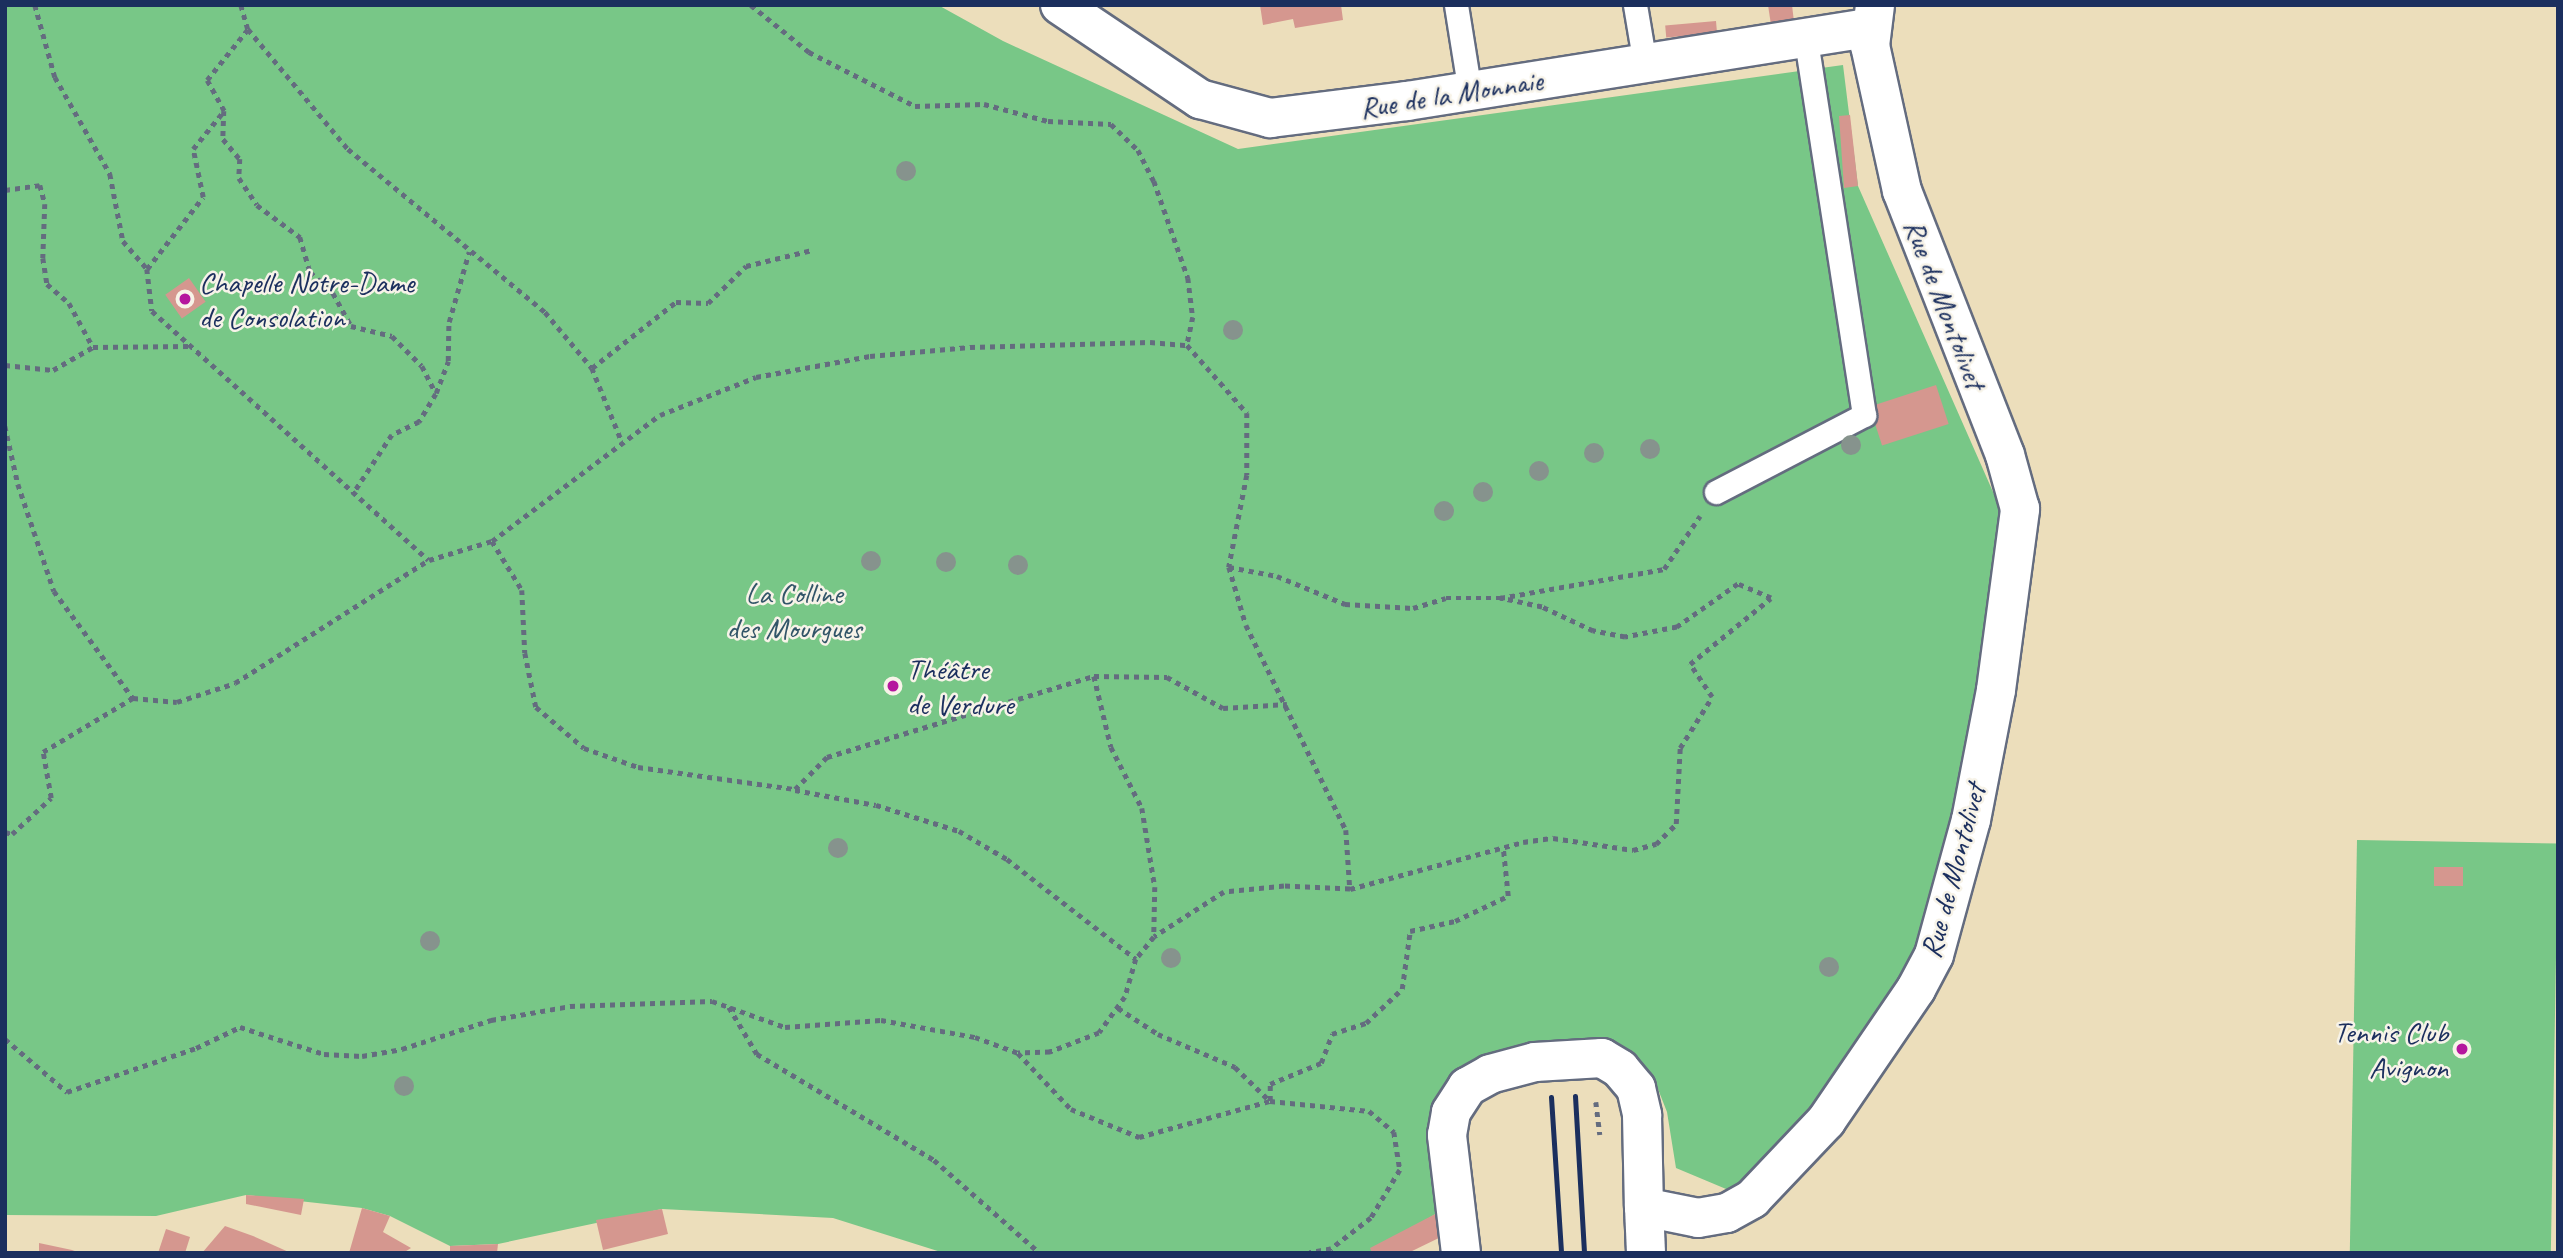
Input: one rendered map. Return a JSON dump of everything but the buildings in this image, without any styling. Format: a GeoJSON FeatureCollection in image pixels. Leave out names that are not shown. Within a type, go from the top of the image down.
{"type":"FeatureCollection","features":[{"type":"Feature","properties":{"kind":"street","name":"Rue de la Monnaie"},"geometry":{"type":"LineString","coordinates":[[1060,5],[1200,99],[1235,112],[1270,118],[1470,92],[1806,40],[1872,17]]}},
{"type":"Feature","properties":{"kind":"street","name":"Rue de Montolivet"},"geometry":{"type":"LineString","coordinates":[[1644,1207],[1698,1218],[1727,1213],[1752,1199],[1826,1121],[1916,989],[1934,955],[1976,794],[1996,690],[2020,509],[2005,455],[1902,191],[1872,63],[1872,17]]}},
{"type":"Feature","properties":{"kind":"street"},"geometry":{"type":"LineString","coordinates":[[1461,1253],[1447,1135],[1451,1112],[1467,1087],[1490,1074],[1535,1062],[1602,1058],[1620,1069],[1636,1088],[1642,1115],[1646,1253]]}},
{"type":"Feature","properties":{"kind":"lane"},"geometry":{"type":"LineString","coordinates":[[1456,5],[1470,92]]}},
{"type":"Feature","properties":{"kind":"lane"},"geometry":{"type":"LineString","coordinates":[[1635,5],[1645,64]]}},
{"type":"Feature","properties":{"kind":"lane"},"geometry":{"type":"LineString","coordinates":[[1716,492],[1864,415],[1806,40]]}},
{"type":"Feature","properties":{"kind":"path"},"geometry":{"type":"LineString","coordinates":[[35,5],[55,77],[110,174],[123,241],[147,270],[152,311],[429,560]]}},
{"type":"Feature","properties":{"kind":"path"},"geometry":{"type":"LineString","coordinates":[[241,5],[248,29],[348,149],[545,312],[592,368],[622,442]]}},
{"type":"Feature","properties":{"kind":"path"},"geometry":{"type":"LineString","coordinates":[[751,5],[809,52],[915,106],[984,104],[1048,121],[1111,124],[1138,150],[1166,209],[1188,278],[1193,317],[1187,345]]}},
{"type":"Feature","properties":{"kind":"path"},"geometry":{"type":"LineString","coordinates":[[248,29],[207,80],[224,111],[223,139],[240,159],[239,178],[257,205],[300,237],[310,272],[333,293],[351,326],[392,336],[422,366],[436,394]]}},
{"type":"Feature","properties":{"kind":"path"},"geometry":{"type":"LineString","coordinates":[[147,270],[203,197],[193,149],[224,111]]}},
{"type":"Feature","properties":{"kind":"path"},"geometry":{"type":"LineString","coordinates":[[5,190],[40,186],[45,204],[43,258],[47,284],[69,303],[93,347]]}},
{"type":"Feature","properties":{"kind":"path"},"geometry":{"type":"LineString","coordinates":[[592,368],[676,302],[708,303],[746,266],[812,250]]}},
{"type":"Feature","properties":{"kind":"path"},"geometry":{"type":"LineString","coordinates":[[353,494],[391,435],[419,422],[436,394],[448,361],[449,322],[469,251]]}},
{"type":"Feature","properties":{"kind":"path"},"geometry":{"type":"LineString","coordinates":[[5,832],[12,834],[51,798],[43,752],[133,698],[177,702],[235,684],[429,560],[492,541],[660,415],[756,377],[870,356],[970,347],[1150,342],[1187,345],[1247,413],[1247,475],[1228,567],[1246,625],[1346,830],[1350,889]]}},
{"type":"Feature","properties":{"kind":"path"},"geometry":{"type":"LineString","coordinates":[[5,365],[53,370],[93,347],[191,346]]}},
{"type":"Feature","properties":{"kind":"path"},"geometry":{"type":"LineString","coordinates":[[5,426],[18,484],[54,591],[133,698]]}},
{"type":"Feature","properties":{"kind":"path"},"geometry":{"type":"LineString","coordinates":[[1228,567],[1277,576],[1345,604],[1413,608],[1446,598],[1500,598],[1664,569],[1716,492]]}},
{"type":"Feature","properties":{"kind":"path"},"geometry":{"type":"LineString","coordinates":[[492,541],[523,590],[525,653],[536,707],[584,748],[638,767],[795,789],[876,805],[959,831],[1007,859],[1136,959]]}},
{"type":"Feature","properties":{"kind":"path"},"geometry":{"type":"LineString","coordinates":[[5,1039],[67,1092],[196,1048],[240,1027],[324,1054],[362,1056],[402,1049],[491,1020],[570,1006],[712,1000],[785,1027],[881,1020],[975,1037],[1018,1053],[1050,1052],[1099,1033],[1125,997],[1136,959],[1154,937],[1224,892],[1283,886],[1350,889],[1503,848],[1553,838],[1633,850],[1656,844],[1676,824],[1680,748],[1712,697],[1690,664],[1771,598],[1738,584],[1677,627],[1625,637],[1593,631],[1542,607],[1500,598]]}},
{"type":"Feature","properties":{"kind":"path"},"geometry":{"type":"LineString","coordinates":[[795,789],[827,757],[1094,676],[1167,677],[1223,708],[1287,705]]}},
{"type":"Feature","properties":{"kind":"path"},"geometry":{"type":"LineString","coordinates":[[1094,676],[1111,747],[1143,808],[1154,887],[1154,937]]}},
{"type":"Feature","properties":{"kind":"path"},"geometry":{"type":"LineString","coordinates":[[1270,1101],[1270,1084],[1321,1063],[1332,1034],[1366,1023],[1402,989],[1410,932],[1455,921],[1507,896],[1503,848]]}},
{"type":"Feature","properties":{"kind":"path"},"geometry":{"type":"LineString","coordinates":[[729,1007],[757,1054],[934,1160],[1040,1253]]}},
{"type":"Feature","properties":{"kind":"path"},"geometry":{"type":"LineString","coordinates":[[1118,1008],[1158,1034],[1235,1067],[1270,1101]]}},
{"type":"Feature","properties":{"kind":"path"},"geometry":{"type":"LineString","coordinates":[[1018,1053],[1071,1109],[1139,1137],[1270,1101],[1369,1111],[1394,1132],[1400,1170],[1371,1218],[1332,1251],[1309,1253]]}},
{"type":"Feature","properties":{"kind":"path"},"geometry":{"type":"LineString","coordinates":[[1594,1087],[1601,1143]]}},
{"type":"Feature","properties":{"kind":"green space","name":"La Colline des Mourgues"},"geometry":{"type":"Polygon","coordinates":[[[5,5],[938,5],[1003,41],[1238,149],[1843,65],[1858,186],[2001,510],[1986,690],[1913,971],[1809,1125],[1738,1194],[1676,1168],[1667,1112],[1656,1084],[1637,1062],[1473,1067],[1441,1211],[1368,1253],[944,1253],[833,1218],[662,1209],[498,1244],[450,1246],[390,1216],[362,1208],[246,1195],[156,1216],[5,1215],[5,5]]]}},
{"type":"Feature","properties":{"kind":"green space","name":"Tennis Club Avignon"},"geometry":{"type":"Polygon","coordinates":[[[2357,840],[2558,844],[2551,1253],[2350,1253],[2357,840]]]}},
{"type":"Feature","properties":{"kind":"railway"},"geometry":{"type":"LineString","coordinates":[[1575,1096],[1584,1253]]}},
{"type":"Feature","properties":{"kind":"railway"},"geometry":{"type":"LineString","coordinates":[[1551,1097],[1561,1253]]}},
{"type":"Feature","properties":{"kind":"place","name":"Chapelle Notre-Dame de Consolation"},"geometry":{"type":"Point","coordinates":[185,299]}},
{"type":"Feature","properties":{"kind":"place","name":"Théâtre de Verdure"},"geometry":{"type":"Point","coordinates":[893,686]}},
{"type":"Feature","properties":{"kind":"place","name":"Tennis Club Avignon"},"geometry":{"type":"Point","coordinates":[2462,1049]}}]}
